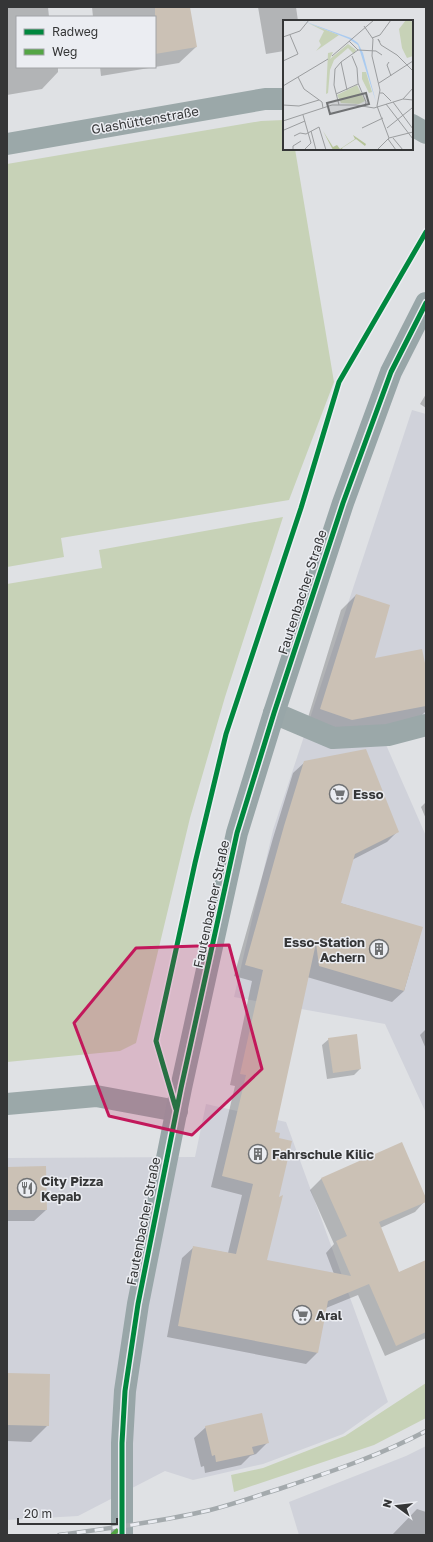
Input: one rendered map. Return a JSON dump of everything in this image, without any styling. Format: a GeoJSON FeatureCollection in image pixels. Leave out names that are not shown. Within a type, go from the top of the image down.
{"type":"FeatureCollection","features":[{"type":"Feature","properties":{"kind":"street","name":"Glashüttenstraße"},"geometry":{"type":"LineString","coordinates":[[7,144],[265,99],[283,99]]}},
{"type":"Feature","properties":{"kind":"street"},"geometry":{"type":"LineString","coordinates":[[413,126],[426,133]]}},
{"type":"Feature","properties":{"kind":"street","name":"Fautenbacher Straße"},"geometry":{"type":"LineString","coordinates":[[122,1535],[122,1443],[125,1392],[138,1304],[181,1088],[237,833],[274,713],[343,504],[392,372],[426,303]]}},
{"type":"Feature","properties":{"kind":"street"},"geometry":{"type":"LineString","coordinates":[[274,713],[333,738],[388,735],[426,725]]}},
{"type":"Feature","properties":{"kind":"street"},"geometry":{"type":"LineString","coordinates":[[7,1104],[96,1096],[177,1111]]}},
{"type":"Feature","properties":{"kind":"highlighted area"},"geometry":{"type":"Polygon","coordinates":[[[229,945],[262,1069],[192,1135],[109,1116],[74,1023],[136,948],[229,945]]]}},
{"type":"Feature","properties":{"kind":"shaded area"},"geometry":{"type":"Polygon","coordinates":[[[412,410],[426,414],[426,716],[380,731],[426,836],[426,1113],[385,1024],[234,997],[273,830],[412,410]]]}},
{"type":"Feature","properties":{"kind":"shaded area"},"geometry":{"type":"Polygon","coordinates":[[[206,1104],[286,1122],[388,1402],[343,1434],[263,1464],[193,1480],[165,1471],[78,1516],[7,1520],[7,1158],[195,1157],[206,1104]]]}},
{"type":"Feature","properties":{"kind":"shaded area"},"geometry":{"type":"Polygon","coordinates":[[[426,1446],[426,1535],[299,1535],[289,1502],[406,1456],[426,1446]]]}},
{"type":"Feature","properties":{"kind":"green space"},"geometry":{"type":"Polygon","coordinates":[[[283,120],[283,150],[295,150],[334,382],[289,500],[61,538],[64,557],[7,567],[7,164],[261,121],[283,120]]]}},
{"type":"Feature","properties":{"kind":"green space"},"geometry":{"type":"Polygon","coordinates":[[[283,517],[225,697],[190,818],[136,1043],[120,1051],[7,1062],[7,584],[102,568],[99,550],[283,517]]]}},
{"type":"Feature","properties":{"kind":"green space"},"geometry":{"type":"Polygon","coordinates":[[[426,1383],[426,1418],[374,1445],[234,1492],[231,1475],[263,1468],[345,1436],[426,1383]]]}},
{"type":"Feature","properties":{"kind":"building"},"geometry":{"type":"Polygon","coordinates":[[[155,7],[190,7],[197,47],[156,54],[155,7]]]}},
{"type":"Feature","properties":{"kind":"building"},"geometry":{"type":"Polygon","coordinates":[[[356,594],[390,605],[375,658],[422,649],[426,668],[426,706],[352,720],[320,709],[356,594]]]}},
{"type":"Feature","properties":{"kind":"building"},"geometry":{"type":"Polygon","coordinates":[[[366,749],[399,832],[355,854],[341,903],[423,927],[404,991],[319,966],[316,943],[275,1132],[280,1133],[279,1138],[292,1141],[279,1197],[283,1195],[267,1260],[351,1276],[336,1241],[347,1236],[321,1178],[402,1142],[426,1198],[426,1202],[379,1222],[399,1272],[426,1260],[426,1332],[396,1346],[369,1284],[328,1301],[318,1353],[178,1326],[193,1246],[236,1254],[253,1184],[222,1176],[246,1075],[240,1074],[263,970],[245,965],[304,761],[366,749]]]}},
{"type":"Feature","properties":{"kind":"building"},"geometry":{"type":"Polygon","coordinates":[[[357,1034],[361,1069],[333,1073],[328,1038],[357,1034]]]}},
{"type":"Feature","properties":{"kind":"building","name":"City Pizza Kepab"},"geometry":{"type":"Polygon","coordinates":[[[46,1166],[47,1210],[7,1210],[7,1167],[46,1166]]]}},
{"type":"Feature","properties":{"kind":"building"},"geometry":{"type":"Polygon","coordinates":[[[7,1373],[50,1374],[49,1426],[7,1425],[7,1373]]]}},
{"type":"Feature","properties":{"kind":"building"},"geometry":{"type":"Polygon","coordinates":[[[262,1413],[269,1443],[252,1447],[254,1454],[216,1462],[215,1455],[212,1456],[205,1426],[262,1413]]]}},
{"type":"Feature","properties":{"kind":"railway"},"geometry":{"type":"LineString","coordinates":[[59,1535],[146,1523],[219,1508],[357,1462],[392,1448],[426,1431]]}},
{"type":"Feature","properties":{"kind":"marked path"},"geometry":{"type":"LineString","coordinates":[[112,1535],[121,1527]]}},
{"type":"Feature","properties":{"kind":"cycle path"},"geometry":{"type":"LineString","coordinates":[[176,1109],[156,1041],[195,863],[226,734],[301,508],[339,382],[426,232]]}},
{"type":"Feature","properties":{"kind":"cycle path"},"geometry":{"type":"LineString","coordinates":[[122,1535],[122,1443],[125,1391],[138,1304],[181,1088],[237,833],[274,713],[343,503],[391,372],[426,303]]}},
{"type":"Feature","properties":{"kind":"place","name":"Esso"},"geometry":{"type":"Point","coordinates":[339,794]}},
{"type":"Feature","properties":{"kind":"place","name":"Esso-Station Achern"},"geometry":{"type":"Point","coordinates":[379,949]}},
{"type":"Feature","properties":{"kind":"place","name":"Fahrschule Kilic"},"geometry":{"type":"Point","coordinates":[258,1154]}},
{"type":"Feature","properties":{"kind":"place","name":"City Pizza Kepab"},"geometry":{"type":"Point","coordinates":[27,1188]}},
{"type":"Feature","properties":{"kind":"place","name":"Aral"},"geometry":{"type":"Point","coordinates":[302,1315]}}]}
